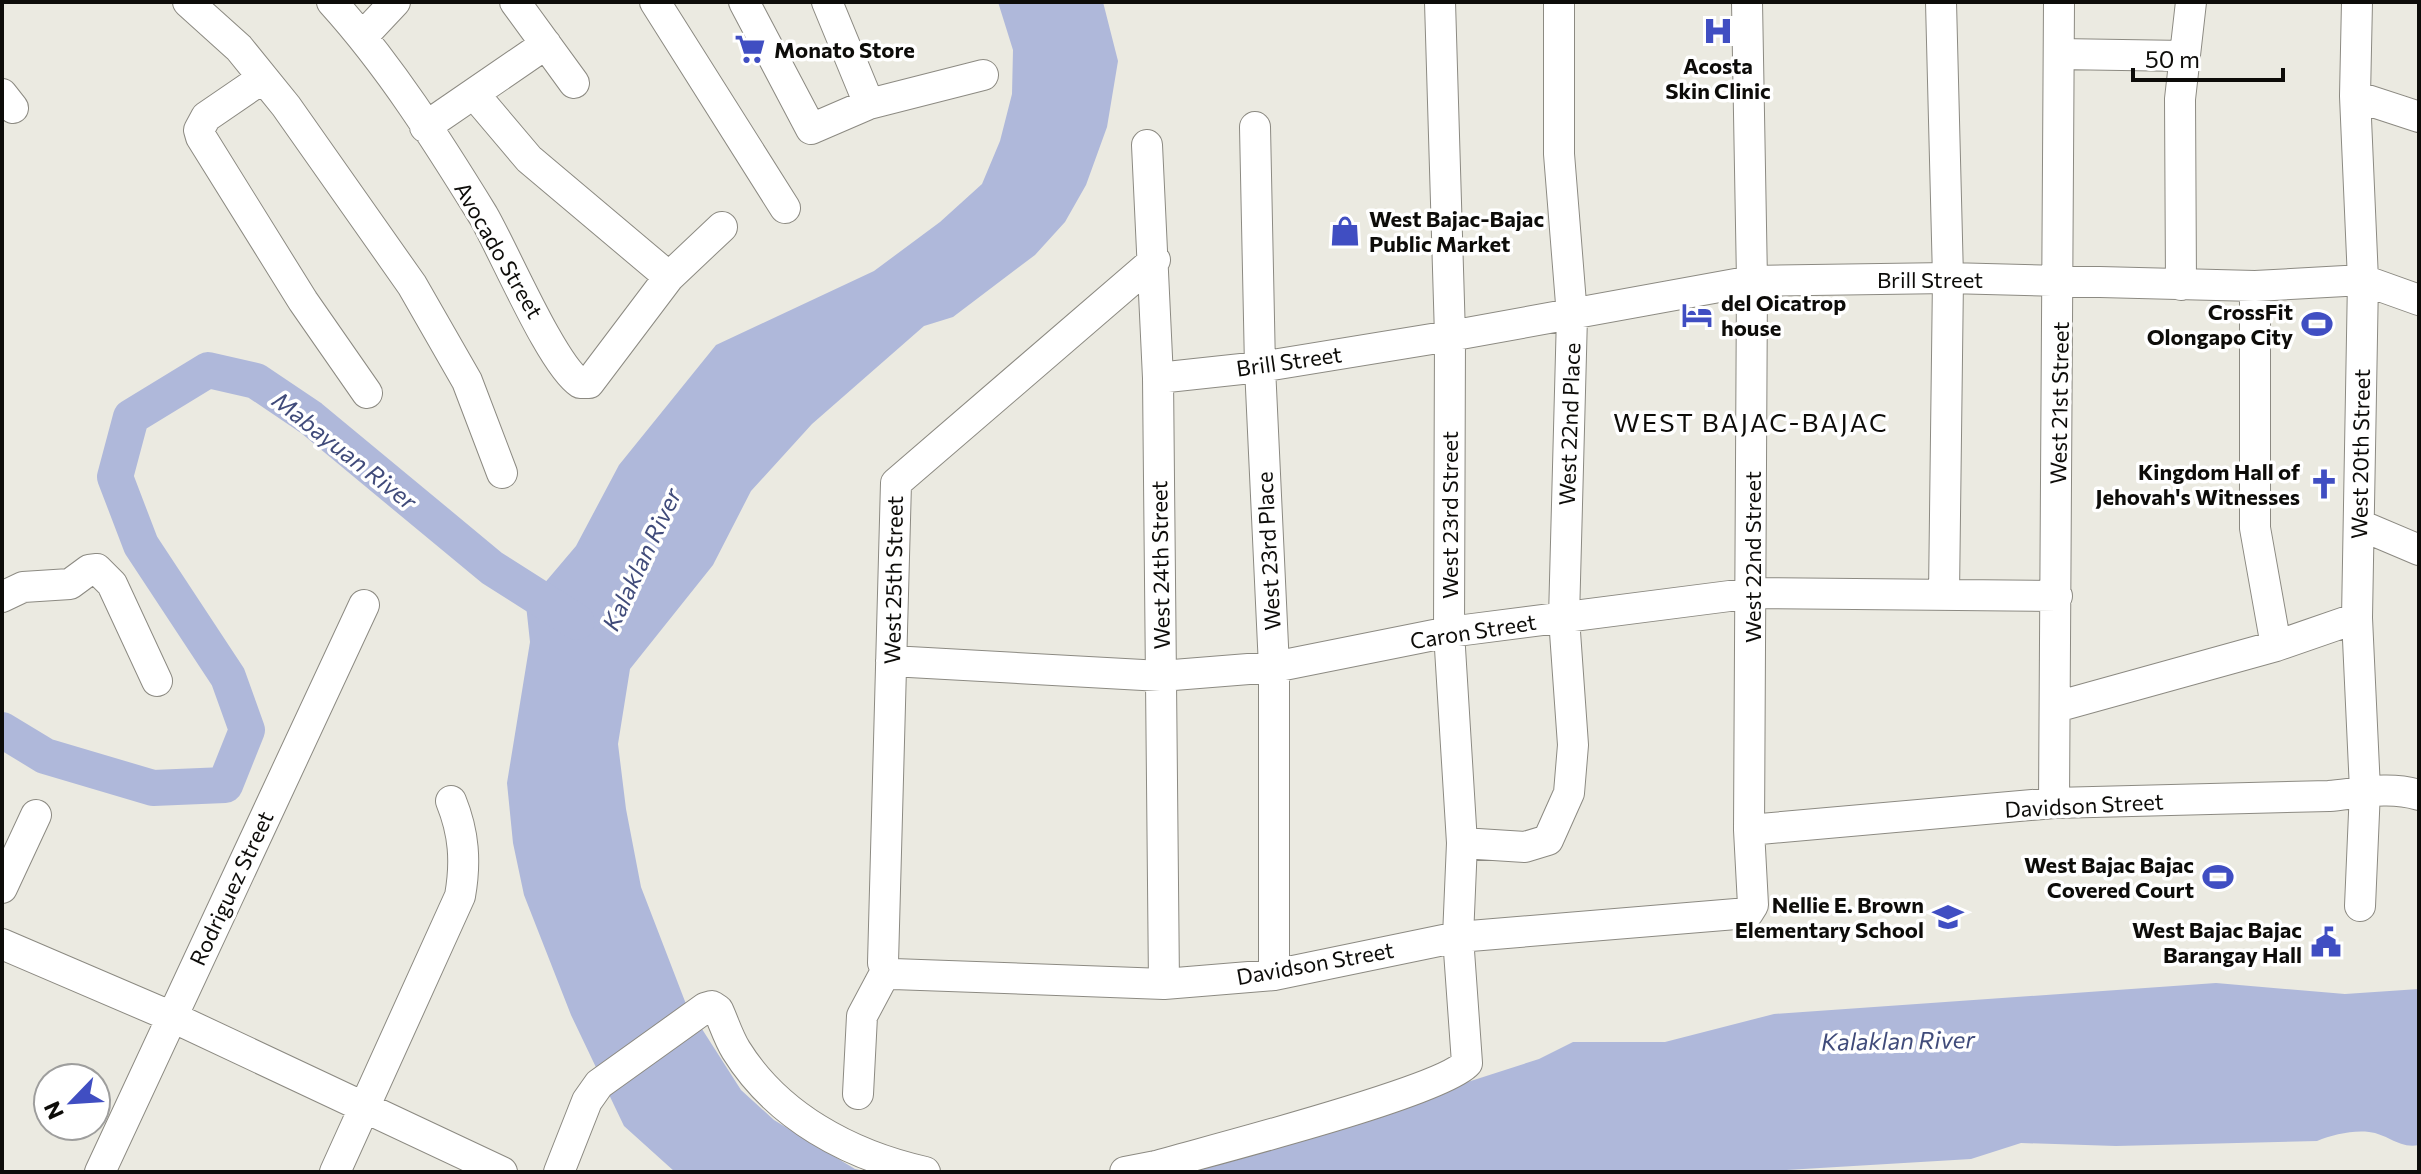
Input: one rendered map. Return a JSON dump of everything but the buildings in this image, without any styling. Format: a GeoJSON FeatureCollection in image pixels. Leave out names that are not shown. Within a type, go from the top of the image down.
{"type":"FeatureCollection","features":[{"type":"Feature","properties":{"kind":"street"},"geometry":{"type":"LineString","coordinates":[[188,2],[239,48],[263,78],[329,164],[412,285],[467,381],[502,473]]}},
{"type":"Feature","properties":{"kind":"street","name":"Avocado Street"},"geometry":{"type":"LineString","coordinates":[[332,2],[363,36],[425,127],[483,217],[555,351],[580,383],[589,383],[669,277]]}},
{"type":"Feature","properties":{"kind":"street"},"geometry":{"type":"LineString","coordinates":[[363,36],[395,2]]}},
{"type":"Feature","properties":{"kind":"street"},"geometry":{"type":"LineString","coordinates":[[515,2],[574,83]]}},
{"type":"Feature","properties":{"kind":"street"},"geometry":{"type":"LineString","coordinates":[[655,2],[785,208]]}},
{"type":"Feature","properties":{"kind":"street"},"geometry":{"type":"LineString","coordinates":[[744,2],[811,129],[869,104],[983,75]]}},
{"type":"Feature","properties":{"kind":"street"},"geometry":{"type":"LineString","coordinates":[[827,2],[869,104]]}},
{"type":"Feature","properties":{"kind":"street","name":"West 23rd Street"},"geometry":{"type":"LineString","coordinates":[[1125,1172],[1323,1117],[1459,1072],[1467,1063],[1458,937],[1462,843],[1449,632],[1450,336],[1440,2]]}},
{"type":"Feature","properties":{"kind":"street","name":"West 22nd Place"},"geometry":{"type":"LineString","coordinates":[[1462,843],[1525,847],[1548,840],[1569,793],[1572,757],[1564,618],[1572,316],[1559,154],[1559,2]]}},
{"type":"Feature","properties":{"kind":"street","name":"West 22nd Street"},"geometry":{"type":"LineString","coordinates":[[1742,914],[1748,913],[1753,905],[1749,830],[1753,593],[1747,2]]}},
{"type":"Feature","properties":{"kind":"street"},"geometry":{"type":"LineString","coordinates":[[1941,2],[1948,278],[1944,594]]}},
{"type":"Feature","properties":{"kind":"street","name":"West 21st Street"},"geometry":{"type":"LineString","coordinates":[[2054,803],[2060,281],[2059,2]]}},
{"type":"Feature","properties":{"kind":"street"},"geometry":{"type":"LineString","coordinates":[[2181,285],[2180,99],[2191,2]]}},
{"type":"Feature","properties":{"kind":"street","name":"West 20th Street"},"geometry":{"type":"LineString","coordinates":[[2357,2],[2355,96],[2363,280],[2357,618],[2365,790],[2360,906]]}},
{"type":"Feature","properties":{"kind":"street"},"geometry":{"type":"LineString","coordinates":[[425,127],[546,44]]}},
{"type":"Feature","properties":{"kind":"street"},"geometry":{"type":"LineString","coordinates":[[2059,54],[2185,56]]}},
{"type":"Feature","properties":{"kind":"street"},"geometry":{"type":"LineString","coordinates":[[263,78],[206,117],[199,130],[201,137],[303,301],[367,393]]}},
{"type":"Feature","properties":{"kind":"street"},"geometry":{"type":"LineString","coordinates":[[474,94],[529,159],[669,277],[722,227]]}},
{"type":"Feature","properties":{"kind":"street"},"geometry":{"type":"LineString","coordinates":[[2355,96],[2419,117]]}},
{"type":"Feature","properties":{"kind":"street","name":"West 23rd Place"},"geometry":{"type":"LineString","coordinates":[[1255,127],[1260,367],[1274,667],[1274,975]]}},
{"type":"Feature","properties":{"kind":"street","name":"West 24th Street"},"geometry":{"type":"LineString","coordinates":[[1147,145],[1155,260],[1158,378],[1164,984]]}},
{"type":"Feature","properties":{"kind":"street","name":"West 25th Street"},"geometry":{"type":"LineString","coordinates":[[886,971],[883,963],[896,483],[1155,260]]}},
{"type":"Feature","properties":{"kind":"street","name":"Brill Street"},"geometry":{"type":"LineString","coordinates":[[1158,378],[1260,367],[1450,336],[1752,281],[1948,278],[2255,286],[2363,280],[2419,300]]}},
{"type":"Feature","properties":{"kind":"street"},"geometry":{"type":"LineString","coordinates":[[2255,286],[2255,528],[2276,646]]}},
{"type":"Feature","properties":{"kind":"street"},"geometry":{"type":"LineString","coordinates":[[2360,525],[2419,550]]}},
{"type":"Feature","properties":{"kind":"street"},"geometry":{"type":"LineString","coordinates":[[2,597],[23,587],[70,584],[89,570],[97,569],[112,584],[157,681]]}},
{"type":"Feature","properties":{"kind":"street","name":"Caron Street"},"geometry":{"type":"LineString","coordinates":[[891,661],[1161,676],[1274,667],[1449,632],[1753,593],[2057,596]]}},
{"type":"Feature","properties":{"kind":"street","name":"Rodriguez Street"},"geometry":{"type":"LineString","coordinates":[[100,1172],[364,605]]}},
{"type":"Feature","properties":{"kind":"street"},"geometry":{"type":"LineString","coordinates":[[2056,707],[2276,646],[2357,618]]}},
{"type":"Feature","properties":{"kind":"street","name":"Davidson Street"},"geometry":{"type":"LineString","coordinates":[[1749,830],[2054,803],[2329,796],[2365,790],[2403,790],[2419,795]]}},
{"type":"Feature","properties":{"kind":"street"},"geometry":{"type":"LineString","coordinates":[[335,1172],[460,896],[464,848],[460,822],[451,801]]}},
{"type":"Feature","properties":{"kind":"street"},"geometry":{"type":"LineString","coordinates":[[2,888],[36,815]]}},
{"type":"Feature","properties":{"kind":"street","name":"Davidson Street"},"geometry":{"type":"LineString","coordinates":[[886,971],[893,974],[1164,984],[1274,975],[1458,937],[1742,914]]}},
{"type":"Feature","properties":{"kind":"street"},"geometry":{"type":"LineString","coordinates":[[2,944],[170,1016],[502,1172]]}},
{"type":"Feature","properties":{"kind":"street"},"geometry":{"type":"LineString","coordinates":[[858,1094],[862,1016],[886,971]]}},
{"type":"Feature","properties":{"kind":"street"},"geometry":{"type":"LineString","coordinates":[[559,1172],[593,1092],[705,1008],[718,1010],[734,1047],[752,1073],[768,1093],[791,1112],[837,1140],[925,1172]]}},
{"type":"Feature","properties":{"kind":"water","name":"Kalaklan River"},"geometry":{"type":"Polygon","coordinates":[[[998,2],[1103,2],[1118,61],[1107,127],[1086,185],[1065,222],[1035,255],[953,317],[924,326],[812,424],[751,491],[713,565],[630,669],[618,744],[626,809],[641,887],[686,1004],[741,1090],[774,1120],[855,1169],[869,1172],[675,1172],[624,1126],[571,1015],[524,895],[513,843],[507,783],[530,642],[526,605],[576,546],[619,465],[716,345],[874,271],[940,222],[982,184],[1000,141],[1012,94],[1013,50],[998,2]]]}},
{"type":"Feature","properties":{"kind":"water","name":"Kalaklan River"},"geometry":{"type":"Polygon","coordinates":[[[2216,983],[2345,994],[2419,989],[2419,1145],[2405,1145],[2376,1133],[2362,1132],[2317,1141],[2116,1146],[2021,1143],[1971,1159],[1755,1172],[1188,1172],[1539,1059],[1573,1042],[1665,1042],[1774,1014],[2216,983]]]}},
{"type":"Feature","properties":{"kind":"waterway","name":"Mabayuan River"},"geometry":{"type":"LineString","coordinates":[[2,730],[45,756],[153,788],[225,785],[247,730],[228,677],[141,545],[115,477],[131,417],[208,370],[256,381],[311,418],[492,568],[577,622]]}},
{"type":"Feature","properties":{"kind":"place","name":"Acosta Skin Clinic"},"geometry":{"type":"Point","coordinates":[1718,31]}},
{"type":"Feature","properties":{"kind":"place","name":"Monato Store"},"geometry":{"type":"Point","coordinates":[750,49]}},
{"type":"Feature","properties":{"kind":"place","name":"West Bajac-Bajac Public Market"},"geometry":{"type":"Point","coordinates":[1345,231]}},
{"type":"Feature","properties":{"kind":"place","name":"del Oicatrop house"},"geometry":{"type":"Point","coordinates":[1697,315]}},
{"type":"Feature","properties":{"kind":"place","name":"CrossFit Olongapo City"},"geometry":{"type":"Point","coordinates":[2317,324]}},
{"type":"Feature","properties":{"kind":"place","name":"Kingdom Hall of Jehovah's Witnesses"},"geometry":{"type":"Point","coordinates":[2324,484]}},
{"type":"Feature","properties":{"kind":"place","name":"West Bajac Bajac Covered Court"},"geometry":{"type":"Point","coordinates":[2218,877]}},
{"type":"Feature","properties":{"kind":"place","name":"Nellie E. Brown Elementary School"},"geometry":{"type":"Point","coordinates":[1948,917]}},
{"type":"Feature","properties":{"kind":"place","name":"West Bajac Bajac Barangay Hall"},"geometry":{"type":"Point","coordinates":[2326,942]}},
{"type":"Feature","properties":{"kind":"district","name":"WEST BAJAC-BAJAC"},"geometry":{"type":"Point","coordinates":[1751,421]}}]}
